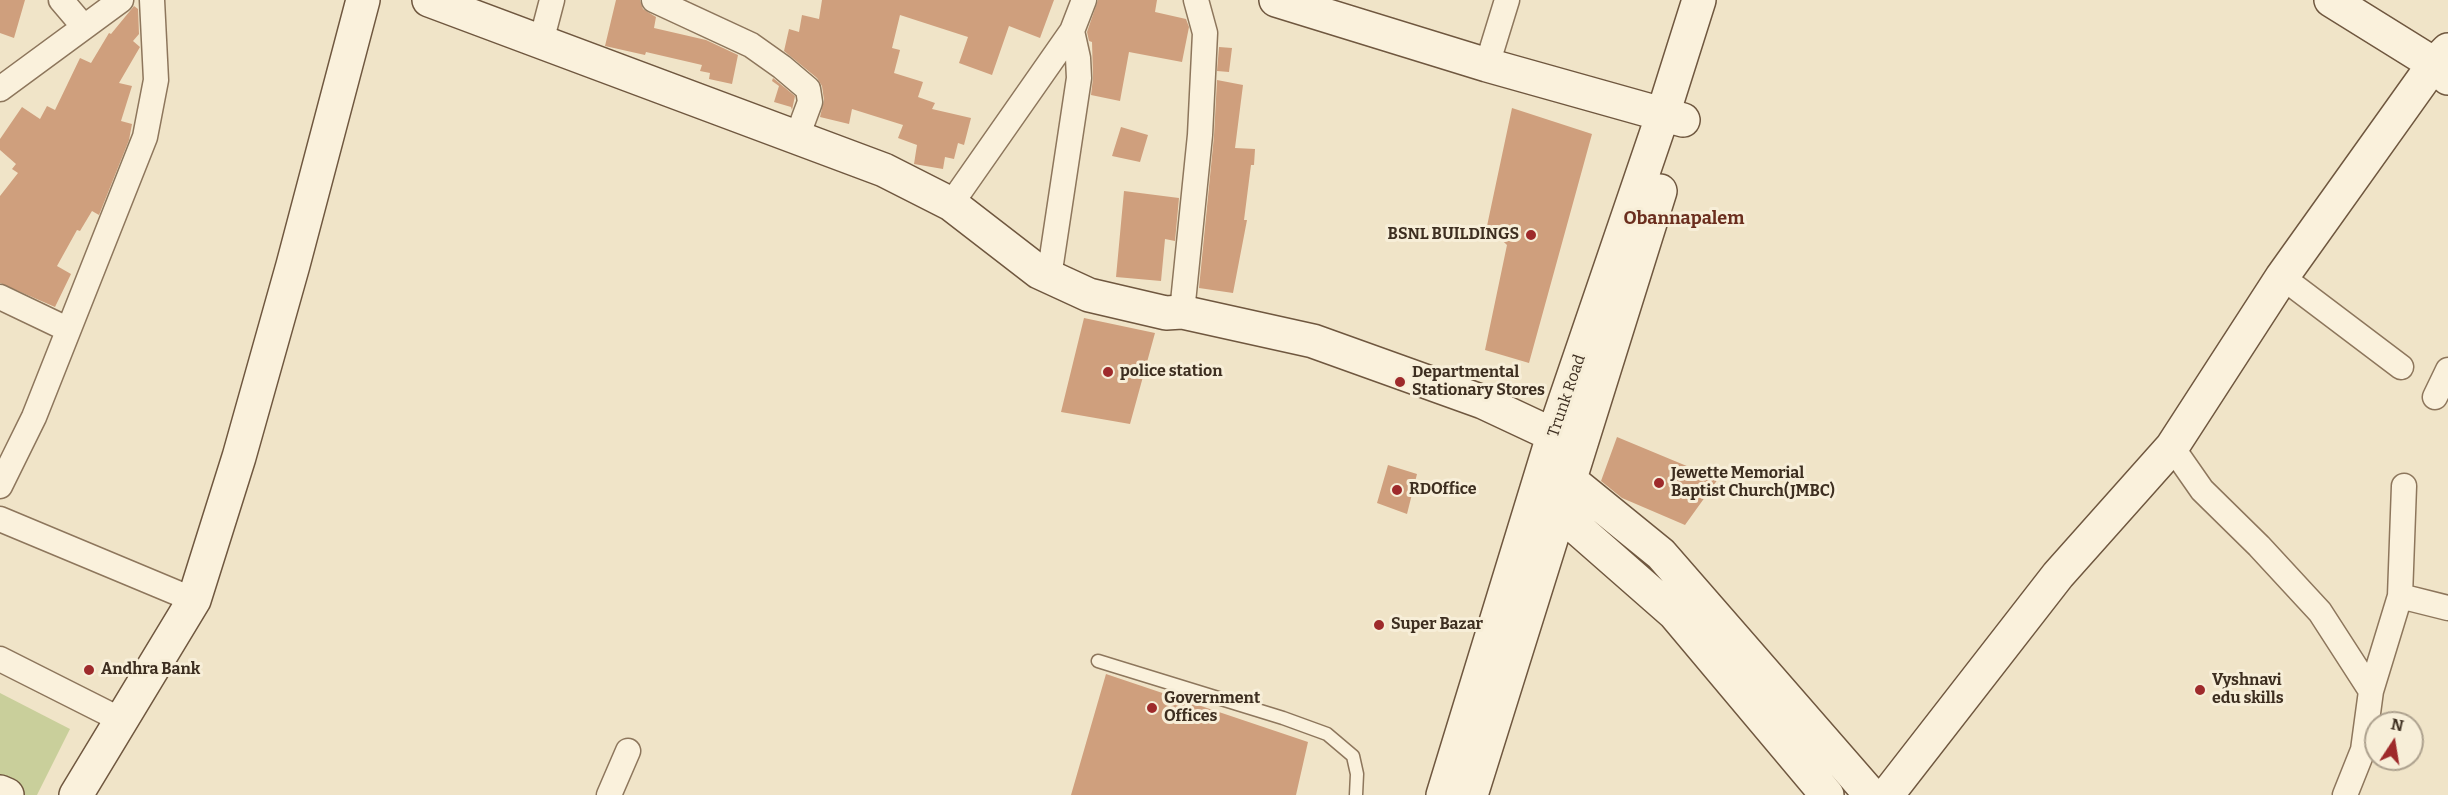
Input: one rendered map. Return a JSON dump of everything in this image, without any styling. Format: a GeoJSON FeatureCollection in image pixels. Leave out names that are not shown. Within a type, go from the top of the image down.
{"type":"FeatureCollection","features":[{"type":"Feature","properties":{"kind":"street"},"geometry":{"type":"LineString","coordinates":[[61,0],[84,27]]}},
{"type":"Feature","properties":{"kind":"street"},"geometry":{"type":"LineString","coordinates":[[0,89],[121,0]]}},
{"type":"Feature","properties":{"kind":"street"},"geometry":{"type":"LineString","coordinates":[[0,486],[34,417],[145,137],[156,80],[152,0]]}},
{"type":"Feature","properties":{"kind":"street"},"geometry":{"type":"LineString","coordinates":[[76,795],[194,600],[249,423],[363,0]]}},
{"type":"Feature","properties":{"kind":"street"},"geometry":{"type":"LineString","coordinates":[[429,0],[884,170],[951,204],[1039,272],[1089,295],[1166,313],[1182,312],[1313,341],[1483,402],[1562,455],[1661,554],[1870,795]]}},
{"type":"Feature","properties":{"kind":"street"},"geometry":{"type":"LineString","coordinates":[[540,42],[552,0]]}},
{"type":"Feature","properties":{"kind":"street"},"geometry":{"type":"LineString","coordinates":[[654,0],[751,45],[808,89],[810,102],[797,137]]}},
{"type":"Feature","properties":{"kind":"street"},"geometry":{"type":"LineString","coordinates":[[951,204],[1072,31],[1084,0]]}},
{"type":"Feature","properties":{"kind":"street"},"geometry":{"type":"LineString","coordinates":[[1182,312],[1200,135],[1205,33],[1196,0]]}},
{"type":"Feature","properties":{"kind":"street"},"geometry":{"type":"LineString","coordinates":[[1276,0],[1487,65],[1673,117]]}},
{"type":"Feature","properties":{"kind":"street"},"geometry":{"type":"LineString","coordinates":[[1487,65],[1507,0]]}},
{"type":"Feature","properties":{"kind":"street"},"geometry":{"type":"LineString","coordinates":[[1673,117],[1699,0]]}},
{"type":"Feature","properties":{"kind":"street"},"geometry":{"type":"LineString","coordinates":[[1471,795],[1546,507],[1562,455],[1673,117],[1719,0]]}},
{"type":"Feature","properties":{"kind":"street"},"geometry":{"type":"LineString","coordinates":[[1887,795],[2058,575],[2172,447],[2282,277],[2444,64],[2331,0]]}},
{"type":"Feature","properties":{"kind":"street"},"geometry":{"type":"LineString","coordinates":[[1049,277],[1079,78],[1078,58],[1072,31]]}},
{"type":"Feature","properties":{"kind":"street"},"geometry":{"type":"LineString","coordinates":[[2282,277],[2401,367]]}},
{"type":"Feature","properties":{"kind":"street"},"geometry":{"type":"LineString","coordinates":[[0,297],[68,329]]}},
{"type":"Feature","properties":{"kind":"street"},"geometry":{"type":"LineString","coordinates":[[2435,397],[2448,370]]}},
{"type":"Feature","properties":{"kind":"street"},"geometry":{"type":"LineString","coordinates":[[2172,447],[2202,490],[2259,546],[2320,612],[2371,691]]}},
{"type":"Feature","properties":{"kind":"street"},"geometry":{"type":"LineString","coordinates":[[2345,795],[2363,750],[2371,691],[2400,596],[2404,486]]}},
{"type":"Feature","properties":{"kind":"street"},"geometry":{"type":"LineString","coordinates":[[1443,795],[1546,507]]}},
{"type":"Feature","properties":{"kind":"street"},"geometry":{"type":"LineString","coordinates":[[1546,507],[1674,613],[1827,795]]}},
{"type":"Feature","properties":{"kind":"street"},"geometry":{"type":"LineString","coordinates":[[0,519],[194,600]]}},
{"type":"Feature","properties":{"kind":"street"},"geometry":{"type":"LineString","coordinates":[[2400,596],[2448,608]]}},
{"type":"Feature","properties":{"kind":"street"},"geometry":{"type":"LineString","coordinates":[[0,659],[121,720]]}},
{"type":"Feature","properties":{"kind":"street"},"geometry":{"type":"LineString","coordinates":[[609,795],[628,751]]}},
{"type":"Feature","properties":{"kind":"street"},"geometry":{"type":"LineString","coordinates":[[0,792],[8,795]]}},
{"type":"Feature","properties":{"kind":"lane"},"geometry":{"type":"LineString","coordinates":[[1098,661],[1283,718],[1327,734],[1353,756],[1357,774],[1356,795]]}},
{"type":"Feature","properties":{"kind":"green space"},"geometry":{"type":"Polygon","coordinates":[[[0,693],[70,729],[37,795],[0,795],[0,693]]]}},
{"type":"Feature","properties":{"kind":"building"},"geometry":{"type":"Polygon","coordinates":[[[0,0],[25,0],[14,38],[0,33],[0,0]]]}},
{"type":"Feature","properties":{"kind":"building"},"geometry":{"type":"Polygon","coordinates":[[[616,0],[640,0],[643,9],[656,17],[654,28],[706,40],[738,55],[732,84],[709,79],[710,73],[700,71],[702,65],[646,52],[645,55],[605,46],[616,0]]]}},
{"type":"Feature","properties":{"kind":"building"},"geometry":{"type":"Polygon","coordinates":[[[822,0],[1054,0],[1040,38],[1009,26],[992,75],[959,63],[968,37],[900,15],[892,48],[900,50],[894,73],[923,82],[918,97],[935,103],[932,109],[971,118],[964,145],[958,143],[954,159],[945,157],[943,169],[914,164],[917,145],[898,138],[903,125],[852,109],[849,124],[820,117],[824,100],[822,86],[817,78],[784,51],[789,29],[799,32],[802,15],[819,19],[822,0]]]}},
{"type":"Feature","properties":{"kind":"building"},"geometry":{"type":"Polygon","coordinates":[[[1098,0],[1157,0],[1155,12],[1186,19],[1189,27],[1182,62],[1129,52],[1120,101],[1091,95],[1092,42],[1089,41],[1087,32],[1098,0]]]}},
{"type":"Feature","properties":{"kind":"building"},"geometry":{"type":"Polygon","coordinates":[[[134,6],[138,9],[139,34],[133,41],[140,47],[119,83],[132,86],[121,121],[132,124],[129,140],[99,215],[92,211],[80,231],[77,230],[57,266],[71,274],[55,307],[0,283],[0,196],[18,173],[12,169],[16,164],[0,150],[0,139],[22,107],[40,119],[47,106],[55,110],[80,58],[91,63],[109,33],[111,34],[134,6]]]}},
{"type":"Feature","properties":{"kind":"building"},"geometry":{"type":"Polygon","coordinates":[[[1219,47],[1232,48],[1229,72],[1217,71],[1219,47]]]}},
{"type":"Feature","properties":{"kind":"building"},"geometry":{"type":"Polygon","coordinates":[[[773,78],[795,96],[792,110],[791,107],[774,102],[779,86],[772,81],[773,78]]]}},
{"type":"Feature","properties":{"kind":"building"},"geometry":{"type":"Polygon","coordinates":[[[1217,80],[1243,85],[1235,148],[1255,149],[1244,220],[1247,220],[1233,293],[1199,288],[1214,136],[1217,80]]]}},
{"type":"Feature","properties":{"kind":"building","name":"BSNL BUILDINGS"},"geometry":{"type":"Polygon","coordinates":[[[1512,108],[1592,134],[1529,363],[1485,350],[1507,245],[1487,226],[1512,108]]]}},
{"type":"Feature","properties":{"kind":"building"},"geometry":{"type":"Polygon","coordinates":[[[1121,127],[1148,135],[1140,162],[1112,156],[1121,127]]]}},
{"type":"Feature","properties":{"kind":"building"},"geometry":{"type":"Polygon","coordinates":[[[1124,191],[1179,198],[1175,241],[1165,239],[1161,281],[1116,277],[1124,191]]]}},
{"type":"Feature","properties":{"kind":"building","name":"police station"},"geometry":{"type":"Polygon","coordinates":[[[1084,318],[1155,333],[1130,424],[1061,412],[1084,318]]]}},
{"type":"Feature","properties":{"kind":"building"},"geometry":{"type":"Polygon","coordinates":[[[1617,437],[1718,479],[1685,525],[1622,498],[1601,481],[1617,437]]]}},
{"type":"Feature","properties":{"kind":"building"},"geometry":{"type":"Polygon","coordinates":[[[1388,465],[1417,474],[1407,514],[1377,503],[1388,465]]]}},
{"type":"Feature","properties":{"kind":"building","name":"Government Offices"},"geometry":{"type":"Polygon","coordinates":[[[1106,674],[1308,742],[1296,795],[1071,795],[1106,674]]]}},
{"type":"Feature","properties":{"kind":"place","name":"BSNL BUILDINGS"},"geometry":{"type":"Point","coordinates":[1531,235]}},
{"type":"Feature","properties":{"kind":"place","name":"police station"},"geometry":{"type":"Point","coordinates":[1108,372]}},
{"type":"Feature","properties":{"kind":"place","name":"Departmental Stationary Stores"},"geometry":{"type":"Point","coordinates":[1400,382]}},
{"type":"Feature","properties":{"kind":"place","name":"Jewette Memorial Baptist Church(JMBC)"},"geometry":{"type":"Point","coordinates":[1659,483]}},
{"type":"Feature","properties":{"kind":"place","name":"RDOffice"},"geometry":{"type":"Point","coordinates":[1397,490]}},
{"type":"Feature","properties":{"kind":"place","name":"Super Bazar"},"geometry":{"type":"Point","coordinates":[1379,625]}},
{"type":"Feature","properties":{"kind":"place","name":"Andhra Bank"},"geometry":{"type":"Point","coordinates":[89,670]}},
{"type":"Feature","properties":{"kind":"place","name":"Vyshnavi edu skills"},"geometry":{"type":"Point","coordinates":[2200,690]}},
{"type":"Feature","properties":{"kind":"place","name":"Government Offices"},"geometry":{"type":"Point","coordinates":[1152,708]}},
{"type":"Feature","properties":{"kind":"district","name":"Obannapalem"},"geometry":{"type":"Point","coordinates":[1684,219]}}]}
